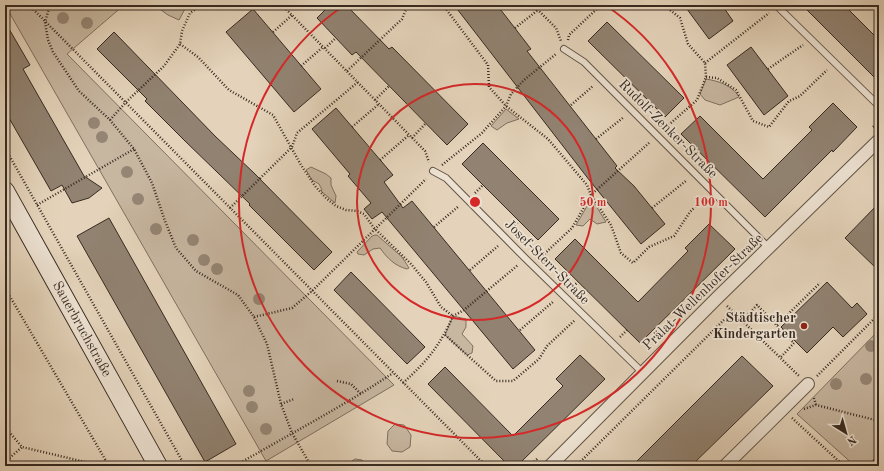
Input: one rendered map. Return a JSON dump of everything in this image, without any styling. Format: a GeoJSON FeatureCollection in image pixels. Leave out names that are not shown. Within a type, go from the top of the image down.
{"type":"FeatureCollection","features":[{"type":"Feature","properties":{"kind":"street","name":"Prälat-Wellenhofer-Straße"},"geometry":{"type":"LineString","coordinates":[[550,466],[642,372],[879,140]]}},
{"type":"Feature","properties":{"kind":"street","name":"Sauerbruchstraße"},"geometry":{"type":"LineString","coordinates":[[5,191],[158,466]]}},
{"type":"Feature","properties":{"kind":"street"},"geometry":{"type":"LineString","coordinates":[[725,466],[808,384]]}},
{"type":"Feature","properties":{"kind":"lane"},"geometry":{"type":"LineString","coordinates":[[776,6],[879,106]]}},
{"type":"Feature","properties":{"kind":"lane","name":"Rudolf-Zenker-Straße"},"geometry":{"type":"LineString","coordinates":[[564,49],[584,62],[769,248]]}},
{"type":"Feature","properties":{"kind":"lane","name":"Josef-Sterr-Straße"},"geometry":{"type":"LineString","coordinates":[[433,171],[446,178],[532,265],[642,372]]}},
{"type":"Feature","properties":{"kind":"path"},"geometry":{"type":"LineString","coordinates":[[29,5],[486,466]]}},
{"type":"Feature","properties":{"kind":"path"},"geometry":{"type":"LineString","coordinates":[[50,5],[45,22],[48,40],[53,52],[79,91],[110,120],[134,150],[152,183],[164,221],[176,248],[196,271],[238,295],[254,317],[267,344],[281,404],[292,432],[311,466]]}},
{"type":"Feature","properties":{"kind":"path"},"geometry":{"type":"LineString","coordinates":[[110,120],[126,102],[164,66],[180,44],[182,31],[190,13],[202,5]]}},
{"type":"Feature","properties":{"kind":"path"},"geometry":{"type":"LineString","coordinates":[[282,5],[424,151],[433,171]]}},
{"type":"Feature","properties":{"kind":"path"},"geometry":{"type":"LineString","coordinates":[[347,72],[402,19],[408,5]]}},
{"type":"Feature","properties":{"kind":"path"},"geometry":{"type":"LineString","coordinates":[[443,5],[488,65],[489,87],[506,106],[548,139],[587,185],[591,195],[611,225],[621,253],[633,263],[649,247],[674,236],[690,212],[712,190]]}},
{"type":"Feature","properties":{"kind":"path"},"geometry":{"type":"LineString","coordinates":[[533,5],[556,28],[564,49]]}},
{"type":"Feature","properties":{"kind":"path"},"geometry":{"type":"LineString","coordinates":[[532,265],[572,228],[591,195],[696,100],[706,77],[705,62],[688,44],[680,18],[664,5]]}},
{"type":"Feature","properties":{"kind":"path"},"geometry":{"type":"LineString","coordinates":[[705,62],[776,6]]}},
{"type":"Feature","properties":{"kind":"path"},"geometry":{"type":"LineString","coordinates":[[515,28],[538,10]]}},
{"type":"Feature","properties":{"kind":"path"},"geometry":{"type":"LineString","coordinates":[[273,32],[292,16]]}},
{"type":"Feature","properties":{"kind":"path"},"geometry":{"type":"LineString","coordinates":[[301,66],[336,38]]}},
{"type":"Feature","properties":{"kind":"path"},"geometry":{"type":"LineString","coordinates":[[768,69],[812,40]]}},
{"type":"Feature","properties":{"kind":"path"},"geometry":{"type":"LineString","coordinates":[[180,44],[198,57],[229,90],[273,115],[307,176],[326,198],[336,206],[364,214],[374,228],[411,264],[426,282],[441,307],[453,316]]}},
{"type":"Feature","properties":{"kind":"path"},"geometry":{"type":"LineString","coordinates":[[706,77],[717,78],[736,90],[753,120],[769,127],[789,101],[800,96],[835,62]]}},
{"type":"Feature","properties":{"kind":"path"},"geometry":{"type":"LineString","coordinates":[[570,106],[601,79]]}},
{"type":"Feature","properties":{"kind":"path"},"geometry":{"type":"LineString","coordinates":[[230,208],[292,147],[297,133],[358,82]]}},
{"type":"Feature","properties":{"kind":"path"},"geometry":{"type":"LineString","coordinates":[[375,100],[389,86]]}},
{"type":"Feature","properties":{"kind":"path"},"geometry":{"type":"LineString","coordinates":[[352,127],[379,104]]}},
{"type":"Feature","properties":{"kind":"path"},"geometry":{"type":"LineString","coordinates":[[596,139],[632,110]]}},
{"type":"Feature","properties":{"kind":"path"},"geometry":{"type":"LineString","coordinates":[[380,160],[426,124]]}},
{"type":"Feature","properties":{"kind":"path"},"geometry":{"type":"LineString","coordinates":[[5,148],[185,466]]}},
{"type":"Feature","properties":{"kind":"path"},"geometry":{"type":"LineString","coordinates":[[37,205],[134,150]]}},
{"type":"Feature","properties":{"kind":"path"},"geometry":{"type":"LineString","coordinates":[[652,208],[696,174]]}},
{"type":"Feature","properties":{"kind":"path"},"geometry":{"type":"LineString","coordinates":[[434,227],[468,200]]}},
{"type":"Feature","properties":{"kind":"path"},"geometry":{"type":"LineString","coordinates":[[470,270],[506,239]]}},
{"type":"Feature","properties":{"kind":"path"},"geometry":{"type":"LineString","coordinates":[[403,383],[435,351],[445,335],[453,316],[464,310],[525,258]]}},
{"type":"Feature","properties":{"kind":"path"},"geometry":{"type":"LineString","coordinates":[[520,330],[578,282]]}},
{"type":"Feature","properties":{"kind":"path"},"geometry":{"type":"LineString","coordinates":[[777,325],[820,283]]}},
{"type":"Feature","properties":{"kind":"path"},"geometry":{"type":"LineString","coordinates":[[5,288],[109,466]]}},
{"type":"Feature","properties":{"kind":"path"},"geometry":{"type":"LineString","coordinates":[[718,297],[808,384],[813,394],[816,406]]}},
{"type":"Feature","properties":{"kind":"path"},"geometry":{"type":"LineString","coordinates":[[742,321],[757,305],[794,342],[780,358]]}},
{"type":"Feature","properties":{"kind":"path"},"geometry":{"type":"LineString","coordinates":[[576,466],[733,311]]}},
{"type":"Feature","properties":{"kind":"path"},"geometry":{"type":"LineString","coordinates":[[445,335],[496,381],[513,381],[540,359],[547,346],[582,314]]}},
{"type":"Feature","properties":{"kind":"path"},"geometry":{"type":"LineString","coordinates":[[808,384],[879,314]]}},
{"type":"Feature","properties":{"kind":"path"},"geometry":{"type":"LineString","coordinates":[[235,466],[292,432],[361,394],[393,373]]}},
{"type":"Feature","properties":{"kind":"path"},"geometry":{"type":"LineString","coordinates":[[337,381],[351,384],[361,394]]}},
{"type":"Feature","properties":{"kind":"path"},"geometry":{"type":"LineString","coordinates":[[281,404],[294,399]]}},
{"type":"Feature","properties":{"kind":"path"},"geometry":{"type":"LineString","coordinates":[[801,411],[804,408],[816,406],[879,421]]}},
{"type":"Feature","properties":{"kind":"path"},"geometry":{"type":"LineString","coordinates":[[787,423],[797,414]]}},
{"type":"Feature","properties":{"kind":"path"},"geometry":{"type":"LineString","coordinates":[[792,418],[844,466]]}},
{"type":"Feature","properties":{"kind":"path"},"geometry":{"type":"LineString","coordinates":[[5,427],[22,447],[102,466]]}},
{"type":"Feature","properties":{"kind":"path"},"geometry":{"type":"LineString","coordinates":[[5,462],[22,447]]}},
{"type":"Feature","properties":{"kind":"path"},"geometry":{"type":"LineString","coordinates":[[873,460],[879,463]]}},
{"type":"Feature","properties":{"kind":"shaded area"},"geometry":{"type":"Polygon","coordinates":[[[5,5],[124,5],[67,54],[394,385],[266,461],[5,5]]]}},
{"type":"Feature","properties":{"kind":"shaded area"},"geometry":{"type":"Polygon","coordinates":[[[157,5],[189,5],[186,7],[179,20],[168,15],[157,7],[157,5]]]}},
{"type":"Feature","properties":{"kind":"shaded area"},"geometry":{"type":"Polygon","coordinates":[[[706,79],[716,81],[729,87],[739,97],[720,105],[705,100],[700,94],[706,79]]]}},
{"type":"Feature","properties":{"kind":"shaded area"},"geometry":{"type":"Polygon","coordinates":[[[506,109],[519,119],[507,123],[497,130],[491,126],[506,109]]]}},
{"type":"Feature","properties":{"kind":"shaded area"},"geometry":{"type":"Polygon","coordinates":[[[311,167],[331,178],[331,185],[336,196],[335,203],[321,191],[322,190],[319,184],[312,180],[306,170],[311,167]]]}},
{"type":"Feature","properties":{"kind":"shaded area"},"geometry":{"type":"Polygon","coordinates":[[[590,201],[593,201],[606,222],[597,224],[590,219],[583,226],[576,225],[590,201]]]}},
{"type":"Feature","properties":{"kind":"shaded area"},"geometry":{"type":"Polygon","coordinates":[[[377,235],[402,257],[409,268],[403,268],[395,264],[380,248],[373,249],[364,255],[358,254],[357,252],[372,236],[377,235]]]}},
{"type":"Feature","properties":{"kind":"shaded area"},"geometry":{"type":"Polygon","coordinates":[[[453,316],[466,319],[466,327],[462,334],[473,346],[472,353],[467,355],[445,335],[453,316]]]}},
{"type":"Feature","properties":{"kind":"shaded area"},"geometry":{"type":"Polygon","coordinates":[[[879,330],[879,466],[855,466],[797,414],[879,330]]]}},
{"type":"Feature","properties":{"kind":"shaded area"},"geometry":{"type":"Polygon","coordinates":[[[395,424],[404,425],[411,435],[410,447],[402,452],[392,451],[387,444],[388,431],[395,424]]]}},
{"type":"Feature","properties":{"kind":"shaded area"},"geometry":{"type":"Polygon","coordinates":[[[355,459],[362,460],[365,466],[345,466],[355,459]]]}},
{"type":"Feature","properties":{"kind":"building"},"geometry":{"type":"Polygon","coordinates":[[[330,5],[346,5],[389,49],[392,47],[468,124],[447,145],[356,52],[352,55],[317,18],[330,5]]]}},
{"type":"Feature","properties":{"kind":"building"},"geometry":{"type":"Polygon","coordinates":[[[454,5],[497,5],[531,49],[527,51],[617,166],[615,168],[634,186],[665,224],[641,244],[590,181],[454,5]]]}},
{"type":"Feature","properties":{"kind":"building"},"geometry":{"type":"Polygon","coordinates":[[[684,5],[722,5],[733,21],[709,39],[684,5]]]}},
{"type":"Feature","properties":{"kind":"building"},"geometry":{"type":"Polygon","coordinates":[[[802,5],[844,5],[879,40],[879,82],[802,5]]]}},
{"type":"Feature","properties":{"kind":"building"},"geometry":{"type":"Polygon","coordinates":[[[253,9],[321,89],[294,112],[226,32],[253,9]]]}},
{"type":"Feature","properties":{"kind":"building"},"geometry":{"type":"Polygon","coordinates":[[[5,22],[30,65],[23,69],[84,176],[102,188],[89,198],[72,203],[62,185],[51,191],[5,111],[5,22]]]}},
{"type":"Feature","properties":{"kind":"building"},"geometry":{"type":"Polygon","coordinates":[[[607,22],[684,98],[665,117],[588,41],[607,22]]]}},
{"type":"Feature","properties":{"kind":"building"},"geometry":{"type":"Polygon","coordinates":[[[114,32],[215,136],[332,252],[314,270],[249,205],[250,204],[145,101],[147,99],[97,49],[114,32]]]}},
{"type":"Feature","properties":{"kind":"building"},"geometry":{"type":"Polygon","coordinates":[[[751,47],[788,96],[764,115],[727,65],[751,47]]]}},
{"type":"Feature","properties":{"kind":"building"},"geometry":{"type":"Polygon","coordinates":[[[833,103],[857,127],[765,217],[681,134],[700,116],[763,179],[812,130],[809,127],[833,103]]]}},
{"type":"Feature","properties":{"kind":"building"},"geometry":{"type":"Polygon","coordinates":[[[336,108],[393,175],[384,182],[403,208],[412,201],[535,350],[513,369],[382,212],[372,219],[364,209],[371,203],[348,176],[350,174],[312,129],[336,108]]]}},
{"type":"Feature","properties":{"kind":"building"},"geometry":{"type":"Polygon","coordinates":[[[483,143],[559,219],[538,240],[462,164],[483,143]]]}},
{"type":"Feature","properties":{"kind":"building"},"geometry":{"type":"Polygon","coordinates":[[[879,203],[879,271],[845,238],[879,203]]]}},
{"type":"Feature","properties":{"kind":"building"},"geometry":{"type":"Polygon","coordinates":[[[109,218],[236,444],[205,462],[77,236],[109,218]]]}},
{"type":"Feature","properties":{"kind":"building"},"geometry":{"type":"Polygon","coordinates":[[[709,224],[735,249],[640,343],[555,259],[575,239],[638,302],[688,251],[685,248],[709,224]]]}},
{"type":"Feature","properties":{"kind":"building"},"geometry":{"type":"Polygon","coordinates":[[[351,272],[425,347],[407,364],[334,290],[351,272]]]}},
{"type":"Feature","properties":{"kind":"building"},"geometry":{"type":"Polygon","coordinates":[[[827,282],[852,308],[857,303],[867,314],[843,337],[833,327],[807,353],[781,327],[827,282]]]}},
{"type":"Feature","properties":{"kind":"building"},"geometry":{"type":"Polygon","coordinates":[[[580,355],[605,379],[517,466],[509,466],[428,384],[445,367],[513,436],[563,386],[556,379],[580,355]]]}},
{"type":"Feature","properties":{"kind":"building"},"geometry":{"type":"Polygon","coordinates":[[[742,356],[773,386],[691,466],[632,466],[742,356]]]}},
{"type":"Feature","properties":{"kind":"place","name":"Städtischer Kindergarten"},"geometry":{"type":"Point","coordinates":[804,326]}}]}
